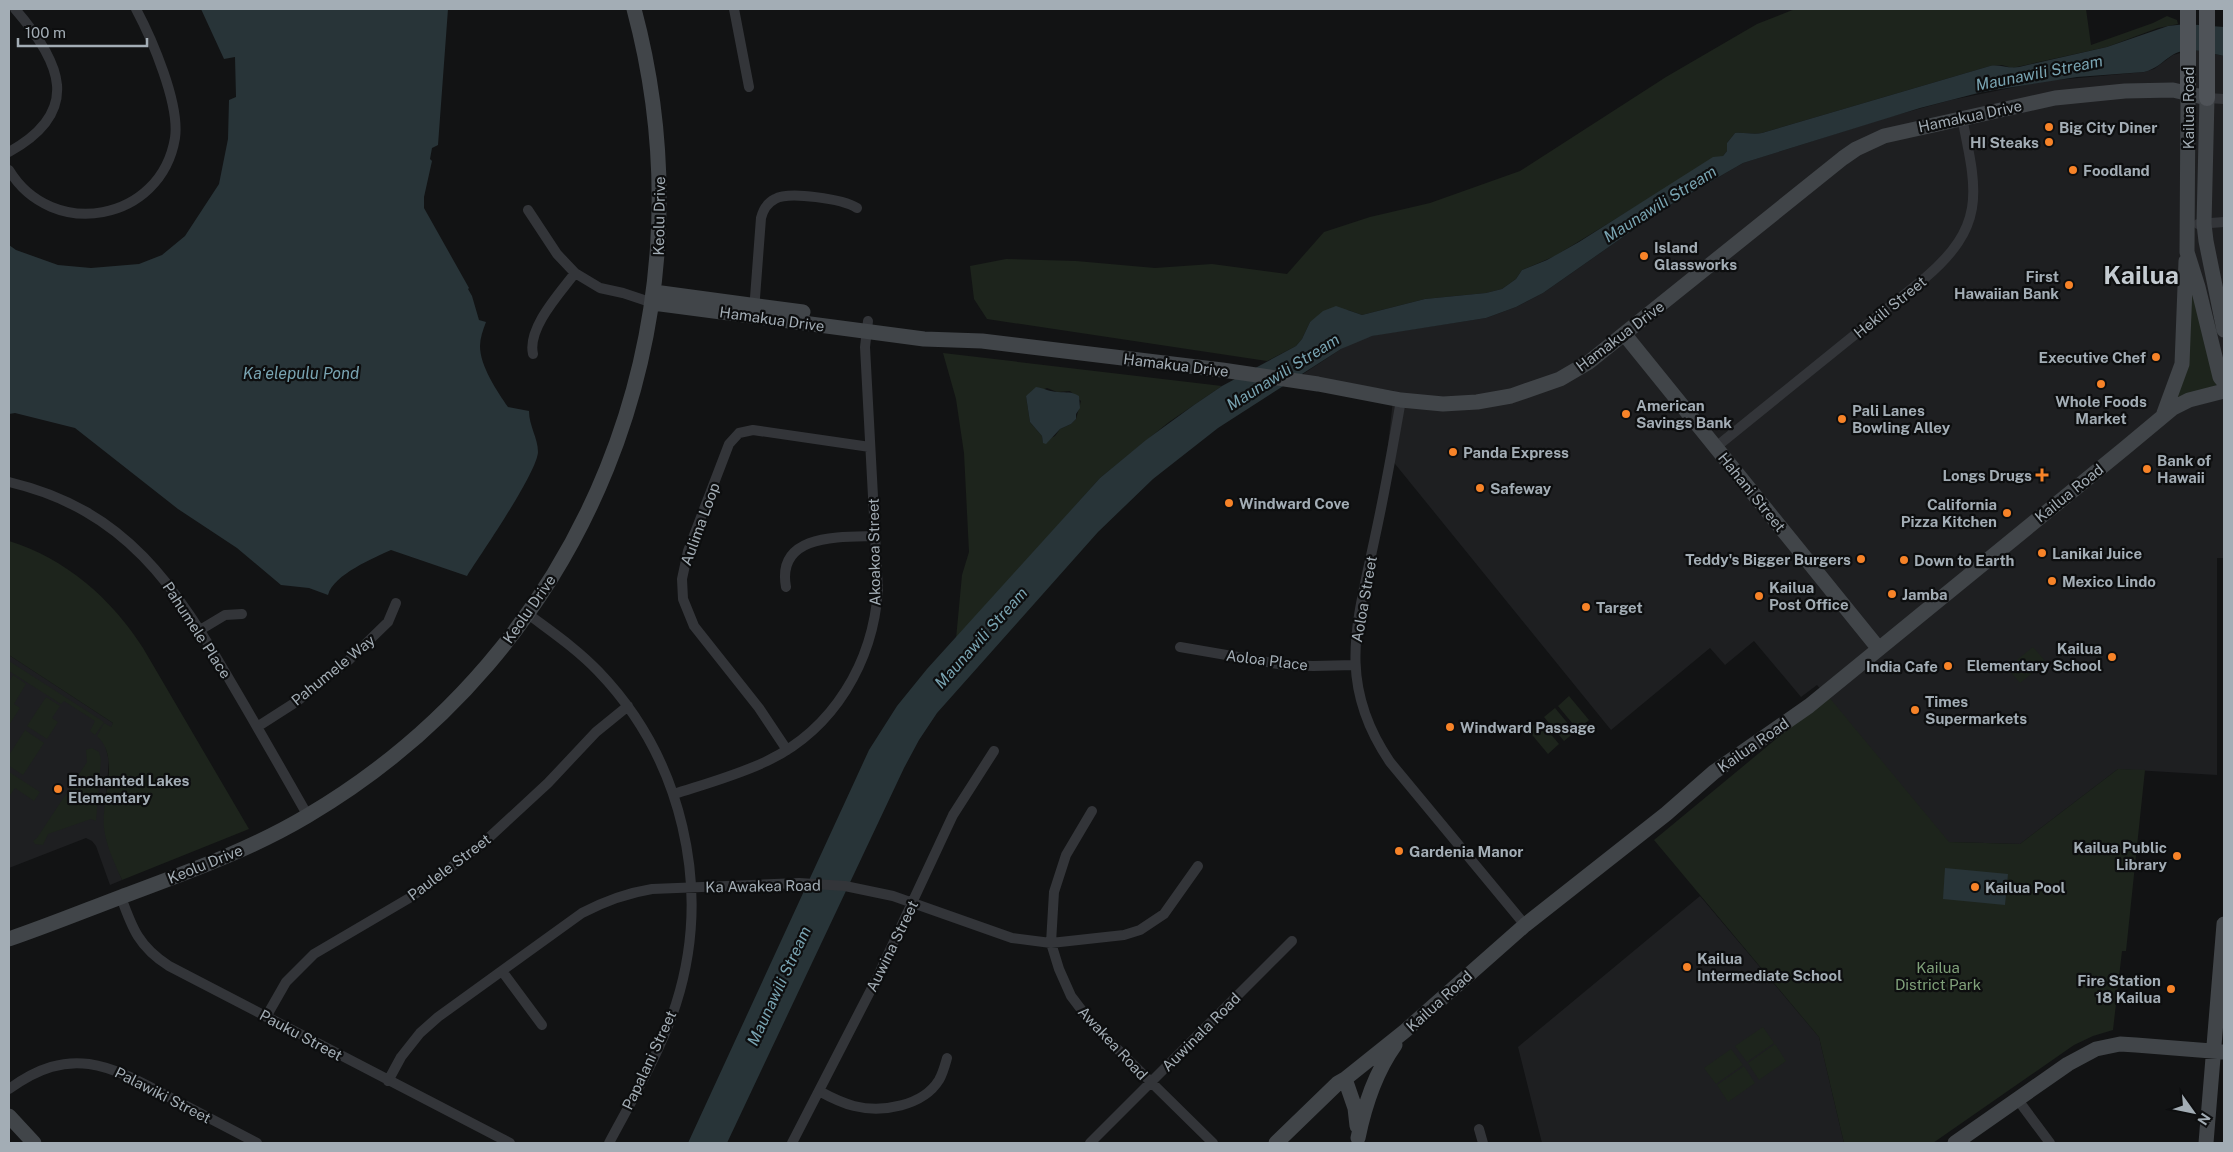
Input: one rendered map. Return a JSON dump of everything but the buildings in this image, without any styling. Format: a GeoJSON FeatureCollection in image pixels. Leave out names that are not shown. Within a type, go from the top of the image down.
{"type":"FeatureCollection","features":[{"type":"Feature","properties":{"kind":"main road","name":"Keolu Drive"},"geometry":{"type":"LineString","coordinates":[[9,939],[225,857],[308,816],[373,772],[437,719],[494,658],[528,614],[569,547],[605,472],[635,386],[654,297],[660,217],[658,148],[652,88],[634,9]]}},
{"type":"Feature","properties":{"kind":"main road","name":"Kailua Road"},"geometry":{"type":"LineString","coordinates":[[2188,16],[2186,252],[2198,287],[2220,378],[2224,382]]}},
{"type":"Feature","properties":{"kind":"main road","name":"Kailua Road"},"geometry":{"type":"LineString","coordinates":[[2207,17],[2204,224],[2224,330]]}},
{"type":"Feature","properties":{"kind":"main road","name":"Hamakua Drive"},"geometry":{"type":"LineString","coordinates":[[654,297],[867,326],[926,328],[982,341],[1222,370],[1318,384],[1401,400],[1460,404],[1511,396],[1544,386],[1575,371],[1603,353],[1856,149],[1884,136],[1962,118],[2080,95],[2173,90],[2207,98]]}},
{"type":"Feature","properties":{"kind":"main road"},"geometry":{"type":"LineString","coordinates":[[2164,413],[2182,364],[2186,252]]}},
{"type":"Feature","properties":{"kind":"main road","name":"Hahani Street"},"geometry":{"type":"LineString","coordinates":[[1625,335],[1879,649]]}},
{"type":"Feature","properties":{"kind":"main road","name":"Kailua Road"},"geometry":{"type":"LineString","coordinates":[[1276,1143],[1338,1083],[1405,1031],[1525,925],[1666,814],[1714,772],[1809,706],[2125,448],[2164,413],[2189,400],[2224,391]]}},
{"type":"Feature","properties":{"kind":"main road"},"geometry":{"type":"LineString","coordinates":[[2206,1143],[2219,1052],[2224,924]]}},
{"type":"Feature","properties":{"kind":"main road"},"geometry":{"type":"LineString","coordinates":[[1359,1140],[1368,1097],[1384,1061],[1405,1031]]}},
{"type":"Feature","properties":{"kind":"main road"},"geometry":{"type":"LineString","coordinates":[[1955,1143],[2068,1064],[2096,1049],[2107,1046],[2136,1045],[2219,1052]]}},
{"type":"Feature","properties":{"kind":"main road"},"geometry":{"type":"LineString","coordinates":[[1345,1079],[1355,1108],[1359,1140]]}},
{"type":"Feature","properties":{"kind":"main road"},"geometry":{"type":"LineString","coordinates":[[9,1116],[34,1143]]}},
{"type":"Feature","properties":{"kind":"street"},"geometry":{"type":"LineString","coordinates":[[9,152],[36,135],[45,124],[56,97],[57,82],[55,70],[44,45],[15,9]]}},
{"type":"Feature","properties":{"kind":"street"},"geometry":{"type":"LineString","coordinates":[[9,170],[26,192],[38,201],[72,214],[101,213],[128,204],[146,191],[159,176],[169,157],[174,139],[175,123],[166,81],[152,43],[136,9]]}},
{"type":"Feature","properties":{"kind":"street"},"geometry":{"type":"LineString","coordinates":[[734,9],[749,87]]}},
{"type":"Feature","properties":{"kind":"street"},"geometry":{"type":"LineString","coordinates":[[2207,98],[2224,99]]}},
{"type":"Feature","properties":{"kind":"street","name":"Hekili Street"},"geometry":{"type":"LineString","coordinates":[[1716,447],[1949,257],[1957,246],[1970,219],[1975,192],[1962,118]]}},
{"type":"Feature","properties":{"kind":"street"},"geometry":{"type":"LineString","coordinates":[[754,311],[761,218],[767,205],[775,199],[785,196],[840,201],[857,208]]}},
{"type":"Feature","properties":{"kind":"street","name":"Hamakua Drive"},"geometry":{"type":"LineString","coordinates":[[528,210],[557,254],[574,273],[600,288],[654,297]]}},
{"type":"Feature","properties":{"kind":"street"},"geometry":{"type":"LineString","coordinates":[[2186,224],[2224,222]]}},
{"type":"Feature","properties":{"kind":"street"},"geometry":{"type":"LineString","coordinates":[[533,354],[532,341],[536,329],[574,273]]}},
{"type":"Feature","properties":{"kind":"street","name":"Akoakoa Street"},"geometry":{"type":"LineString","coordinates":[[674,794],[754,767],[787,750],[828,716],[846,692],[861,664],[871,636],[877,605],[865,347],[867,326]]}},
{"type":"Feature","properties":{"kind":"street","name":"Aoloa Street"},"geometry":{"type":"LineString","coordinates":[[1401,400],[1389,470],[1357,625],[1356,682],[1363,711],[1382,750],[1446,831],[1525,925]]}},
{"type":"Feature","properties":{"kind":"street","name":"Aulima Loop"},"geometry":{"type":"LineString","coordinates":[[787,750],[759,708],[694,626],[686,608],[682,589],[685,561],[729,444],[739,433],[753,430],[870,447]]}},
{"type":"Feature","properties":{"kind":"street","name":"Pahumele Place"},"geometry":{"type":"LineString","coordinates":[[9,482],[29,487],[72,505],[106,525],[152,565],[170,586],[200,630],[308,816]]}},
{"type":"Feature","properties":{"kind":"street"},"geometry":{"type":"LineString","coordinates":[[786,587],[784,573],[788,562],[797,551],[809,542],[826,538],[875,536]]}},
{"type":"Feature","properties":{"kind":"street","name":"Pahumele Way"},"geometry":{"type":"LineString","coordinates":[[257,727],[296,702],[350,659],[388,622],[396,603]]}},
{"type":"Feature","properties":{"kind":"street"},"geometry":{"type":"LineString","coordinates":[[200,630],[225,615],[242,614]]}},
{"type":"Feature","properties":{"kind":"street","name":"Papalani Street"},"geometry":{"type":"LineString","coordinates":[[528,614],[583,656],[628,706],[655,751],[674,794],[685,837],[691,887],[690,942],[676,1004],[661,1043],[609,1143]]}},
{"type":"Feature","properties":{"kind":"street","name":"Aoloa Place"},"geometry":{"type":"LineString","coordinates":[[1180,647],[1284,665],[1355,665]]}},
{"type":"Feature","properties":{"kind":"street","name":"Paulele Street"},"geometry":{"type":"LineString","coordinates":[[266,1017],[286,982],[314,954],[411,897],[482,844],[548,783],[586,741],[628,706]]}},
{"type":"Feature","properties":{"kind":"street","name":"Auwina Street"},"geometry":{"type":"LineString","coordinates":[[792,1143],[876,980],[953,815],[994,751]]}},
{"type":"Feature","properties":{"kind":"street","name":"Awakea Road"},"geometry":{"type":"LineString","coordinates":[[1092,811],[1074,840],[1060,870],[1051,914],[1051,943],[1066,986],[1078,1006],[1093,1025],[1150,1083],[1214,1143]]}},
{"type":"Feature","properties":{"kind":"street","name":"Ka Awakea Road"},"geometry":{"type":"LineString","coordinates":[[388,1081],[401,1056],[420,1033],[569,922],[603,903],[633,892],[691,887],[804,882],[863,889],[913,902],[1012,938],[1051,943],[1116,936],[1140,930],[1164,914],[1198,866]]}},
{"type":"Feature","properties":{"kind":"street","name":"Pauku Street"},"geometry":{"type":"LineString","coordinates":[[121,897],[138,938],[157,958],[388,1081],[510,1143]]}},
{"type":"Feature","properties":{"kind":"street","name":"Auwinala Road"},"geometry":{"type":"LineString","coordinates":[[1090,1143],[1292,942]]}},
{"type":"Feature","properties":{"kind":"street"},"geometry":{"type":"LineString","coordinates":[[502,971],[542,1025]]}},
{"type":"Feature","properties":{"kind":"street"},"geometry":{"type":"LineString","coordinates":[[819,1091],[841,1102],[865,1108],[901,1105],[915,1100],[934,1087],[940,1079],[947,1058]]}},
{"type":"Feature","properties":{"kind":"street","name":"Palawiki Street"},"geometry":{"type":"LineString","coordinates":[[9,1089],[24,1078],[52,1067],[83,1063],[98,1065],[128,1075],[257,1143]]}},
{"type":"Feature","properties":{"kind":"street"},"geometry":{"type":"LineString","coordinates":[[2018,1100],[2050,1143]]}},
{"type":"Feature","properties":{"kind":"street"},"geometry":{"type":"LineString","coordinates":[[1479,1129],[1483,1143]]}},
{"type":"Feature","properties":{"kind":"shaded area"},"geometry":{"type":"Polygon","coordinates":[[[2187,51],[2200,51],[2224,56],[2224,558],[2217,558],[2217,775],[2118,769],[2020,844],[1948,842],[1817,685],[1801,697],[1754,641],[1725,665],[1710,648],[1611,730],[1387,454],[1394,391],[1300,376],[1341,349],[1362,338],[1486,318],[1516,307],[1543,293],[1663,209],[1743,163],[1889,117],[1951,100],[2045,81],[2144,72],[2154,69],[2173,55],[2187,51]]]}},
{"type":"Feature","properties":{"kind":"shaded area","name":"Enchanted Lakes Elementary"},"geometry":{"type":"Polygon","coordinates":[[[9,655],[113,723],[105,745],[109,760],[104,823],[107,841],[122,880],[110,885],[96,846],[86,838],[9,868],[9,655]]]}},
{"type":"Feature","properties":{"kind":"shaded area","name":"Kailua Intermediate School"},"geometry":{"type":"Polygon","coordinates":[[[1700,896],[1819,1037],[1844,1143],[1542,1143],[1518,1047],[1700,896]]]}},
{"type":"Feature","properties":{"kind":"green space"},"geometry":{"type":"Polygon","coordinates":[[[1795,9],[2086,9],[2091,45],[2153,23],[2167,16],[2177,20],[2178,24],[2158,28],[2107,47],[2012,68],[2002,65],[1990,66],[1762,133],[1735,133],[1727,143],[1727,151],[1723,156],[1671,185],[1555,256],[1522,270],[1516,279],[1502,289],[1486,293],[1425,299],[1362,315],[1348,310],[1310,322],[1302,339],[1296,346],[1267,361],[987,319],[974,299],[970,266],[1006,259],[1076,261],[1155,268],[1212,264],[1287,274],[1324,232],[1370,217],[1430,203],[1520,171],[1666,77],[1757,24],[1795,9]]]}},
{"type":"Feature","properties":{"kind":"green space"},"geometry":{"type":"Polygon","coordinates":[[[2187,252],[2224,381],[2180,404],[2172,392],[2187,252]]]}},
{"type":"Feature","properties":{"kind":"green space"},"geometry":{"type":"Polygon","coordinates":[[[943,353],[1222,386],[1169,422],[1100,478],[956,639],[962,575],[969,552],[964,453],[956,399],[943,353]],[[1047,388],[1026,396],[1030,422],[1042,436],[1043,442],[1055,436],[1060,429],[1071,424],[1076,419],[1081,401],[1070,391],[1057,392],[1047,388]]]}},
{"type":"Feature","properties":{"kind":"green space"},"geometry":{"type":"Polygon","coordinates":[[[9,541],[30,548],[68,569],[102,597],[117,613],[143,648],[249,829],[122,880],[105,835],[104,817],[109,767],[104,745],[97,736],[104,723],[111,727],[113,723],[9,655],[9,541]]]}},
{"type":"Feature","properties":{"kind":"green space"},"geometry":{"type":"Polygon","coordinates":[[[2033,647],[2046,662],[2020,683],[2007,668],[2033,647]]]}},
{"type":"Feature","properties":{"kind":"green space"},"geometry":{"type":"Polygon","coordinates":[[[9,661],[104,722],[95,735],[90,731],[95,721],[64,701],[61,704],[9,671],[9,661]]]}},
{"type":"Feature","properties":{"kind":"green space"},"geometry":{"type":"Polygon","coordinates":[[[13,675],[26,684],[14,704],[20,708],[9,725],[9,682],[13,675]]]}},
{"type":"Feature","properties":{"kind":"green space"},"geometry":{"type":"Polygon","coordinates":[[[1569,696],[1589,720],[1578,730],[1558,706],[1569,696]]]}},
{"type":"Feature","properties":{"kind":"green space","name":"Kailua District Park"},"geometry":{"type":"Polygon","coordinates":[[[1828,696],[1949,842],[2020,844],[2118,769],[2145,770],[2126,951],[2122,951],[2113,1030],[2093,1036],[2074,1045],[1933,1143],[1844,1143],[1819,1037],[1654,840],[1828,696]]]}},
{"type":"Feature","properties":{"kind":"green space"},"geometry":{"type":"Polygon","coordinates":[[[46,697],[60,706],[52,718],[58,722],[47,739],[27,726],[46,697]]]}},
{"type":"Feature","properties":{"kind":"green space"},"geometry":{"type":"Polygon","coordinates":[[[1555,708],[1575,732],[1564,741],[1544,717],[1555,708]]]}},
{"type":"Feature","properties":{"kind":"green space"},"geometry":{"type":"Polygon","coordinates":[[[1539,720],[1559,744],[1548,754],[1528,730],[1539,720]]]}},
{"type":"Feature","properties":{"kind":"green space"},"geometry":{"type":"Polygon","coordinates":[[[25,730],[44,743],[23,775],[9,766],[9,755],[25,730]]]}},
{"type":"Feature","properties":{"kind":"green space"},"geometry":{"type":"Polygon","coordinates":[[[92,748],[99,752],[101,759],[96,821],[91,819],[48,834],[43,845],[35,844],[33,841],[37,838],[87,762],[86,750],[92,748]]]}},
{"type":"Feature","properties":{"kind":"green space"},"geometry":{"type":"Polygon","coordinates":[[[9,772],[40,792],[34,801],[15,788],[9,797],[9,772]]]}},
{"type":"Feature","properties":{"kind":"green space"},"geometry":{"type":"Polygon","coordinates":[[[1763,1027],[1774,1043],[1747,1062],[1735,1046],[1763,1027]]]}},
{"type":"Feature","properties":{"kind":"green space"},"geometry":{"type":"Polygon","coordinates":[[[1775,1044],[1786,1061],[1759,1080],[1748,1063],[1775,1044]]]}},
{"type":"Feature","properties":{"kind":"green space"},"geometry":{"type":"Polygon","coordinates":[[[1731,1049],[1743,1065],[1716,1084],[1704,1068],[1731,1049]]]}},
{"type":"Feature","properties":{"kind":"green space"},"geometry":{"type":"Polygon","coordinates":[[[1744,1066],[1755,1083],[1728,1102],[1717,1085],[1744,1066]]]}},
{"type":"Feature","properties":{"kind":"water","name":"Kaʻelepulu Pond"},"geometry":{"type":"Polygon","coordinates":[[[201,9],[448,9],[438,145],[432,148],[430,159],[432,161],[424,197],[424,208],[469,288],[479,320],[486,322],[480,346],[486,370],[508,407],[529,411],[538,452],[519,495],[467,576],[391,550],[365,562],[346,574],[332,587],[328,595],[309,588],[281,585],[237,548],[178,509],[75,428],[15,413],[9,414],[9,245],[16,250],[58,265],[91,268],[139,264],[162,255],[185,236],[219,184],[228,139],[229,100],[236,97],[235,57],[224,59],[201,9]]]}},
{"type":"Feature","properties":{"kind":"water","name":"Maunawili Stream"},"geometry":{"type":"Polygon","coordinates":[[[2186,24],[2224,27],[2224,56],[2190,50],[2177,53],[2144,72],[2077,77],[1982,92],[1920,108],[1743,163],[1663,209],[1543,293],[1516,307],[1486,318],[1372,336],[1341,349],[1218,428],[1153,479],[1098,532],[937,713],[919,740],[904,768],[727,1143],[688,1143],[869,750],[897,706],[927,669],[1100,478],[1146,440],[1222,386],[1296,346],[1302,339],[1310,322],[1323,311],[1336,306],[1362,315],[1425,299],[1486,293],[1502,289],[1516,279],[1522,270],[1547,260],[1579,242],[1713,157],[1723,156],[1727,151],[1727,143],[1735,133],[1762,133],[1990,66],[2019,67],[2107,47],[2168,26],[2186,24]]]}},
{"type":"Feature","properties":{"kind":"water"},"geometry":{"type":"Polygon","coordinates":[[[1036,387],[1079,396],[1080,408],[1076,414],[1076,419],[1071,424],[1060,429],[1046,444],[1043,443],[1042,436],[1030,422],[1026,396],[1036,387]]]}},
{"type":"Feature","properties":{"kind":"water","name":"Kailua Pool"},"geometry":{"type":"Polygon","coordinates":[[[1945,868],[2008,874],[2005,905],[1943,899],[1945,868]]]}},
{"type":"Feature","properties":{"kind":"place","name":"Big City Diner"},"geometry":{"type":"Point","coordinates":[2049,127]}},
{"type":"Feature","properties":{"kind":"place","name":"HI Steaks"},"geometry":{"type":"Point","coordinates":[2049,142]}},
{"type":"Feature","properties":{"kind":"place","name":"Foodland"},"geometry":{"type":"Point","coordinates":[2073,170]}},
{"type":"Feature","properties":{"kind":"place","name":"Island Glassworks"},"geometry":{"type":"Point","coordinates":[1644,256]}},
{"type":"Feature","properties":{"kind":"place","name":"First Hawaiian Bank"},"geometry":{"type":"Point","coordinates":[2069,285]}},
{"type":"Feature","properties":{"kind":"place","name":"Executive Chef"},"geometry":{"type":"Point","coordinates":[2156,357]}},
{"type":"Feature","properties":{"kind":"place","name":"Whole Foods Market"},"geometry":{"type":"Point","coordinates":[2101,384]}},
{"type":"Feature","properties":{"kind":"place","name":"American Savings Bank"},"geometry":{"type":"Point","coordinates":[1626,414]}},
{"type":"Feature","properties":{"kind":"place","name":"Pali Lanes Bowling Alley"},"geometry":{"type":"Point","coordinates":[1842,419]}},
{"type":"Feature","properties":{"kind":"place","name":"Panda Express"},"geometry":{"type":"Point","coordinates":[1453,452]}},
{"type":"Feature","properties":{"kind":"place","name":"Bank of Hawaii"},"geometry":{"type":"Point","coordinates":[2147,469]}},
{"type":"Feature","properties":{"kind":"place","name":"Longs Drugs"},"geometry":{"type":"Point","coordinates":[2042,475]}},
{"type":"Feature","properties":{"kind":"place","name":"Safeway"},"geometry":{"type":"Point","coordinates":[1480,488]}},
{"type":"Feature","properties":{"kind":"place","name":"Windward Cove"},"geometry":{"type":"Point","coordinates":[1229,503]}},
{"type":"Feature","properties":{"kind":"place","name":"California Pizza Kitchen"},"geometry":{"type":"Point","coordinates":[2007,513]}},
{"type":"Feature","properties":{"kind":"place","name":"Lanikai Juice"},"geometry":{"type":"Point","coordinates":[2042,553]}},
{"type":"Feature","properties":{"kind":"place","name":"Teddy's Bigger Burgers"},"geometry":{"type":"Point","coordinates":[1861,559]}},
{"type":"Feature","properties":{"kind":"place","name":"Down to Earth"},"geometry":{"type":"Point","coordinates":[1904,560]}},
{"type":"Feature","properties":{"kind":"place","name":"Mexico Lindo"},"geometry":{"type":"Point","coordinates":[2052,581]}},
{"type":"Feature","properties":{"kind":"place","name":"Jamba"},"geometry":{"type":"Point","coordinates":[1892,594]}},
{"type":"Feature","properties":{"kind":"place","name":"Kailua Post Office"},"geometry":{"type":"Point","coordinates":[1759,596]}},
{"type":"Feature","properties":{"kind":"place","name":"Target"},"geometry":{"type":"Point","coordinates":[1586,607]}},
{"type":"Feature","properties":{"kind":"place","name":"Kailua Elementary School"},"geometry":{"type":"Point","coordinates":[2112,657]}},
{"type":"Feature","properties":{"kind":"place","name":"India Cafe"},"geometry":{"type":"Point","coordinates":[1948,666]}},
{"type":"Feature","properties":{"kind":"place","name":"Times Supermarkets"},"geometry":{"type":"Point","coordinates":[1915,710]}},
{"type":"Feature","properties":{"kind":"place","name":"Windward Passage"},"geometry":{"type":"Point","coordinates":[1450,727]}},
{"type":"Feature","properties":{"kind":"place","name":"Enchanted Lakes Elementary"},"geometry":{"type":"Point","coordinates":[58,789]}},
{"type":"Feature","properties":{"kind":"place","name":"Gardenia Manor"},"geometry":{"type":"Point","coordinates":[1399,851]}},
{"type":"Feature","properties":{"kind":"place","name":"Kailua Public Library"},"geometry":{"type":"Point","coordinates":[2177,856]}},
{"type":"Feature","properties":{"kind":"place","name":"Kailua Pool"},"geometry":{"type":"Point","coordinates":[1975,887]}},
{"type":"Feature","properties":{"kind":"place","name":"Kailua Intermediate School"},"geometry":{"type":"Point","coordinates":[1687,967]}},
{"type":"Feature","properties":{"kind":"place","name":"Fire Station 18 Kailua"},"geometry":{"type":"Point","coordinates":[2171,989]}},
{"type":"Feature","properties":{"kind":"district","name":"Kailua"},"geometry":{"type":"Point","coordinates":[2141,275]}}]}
